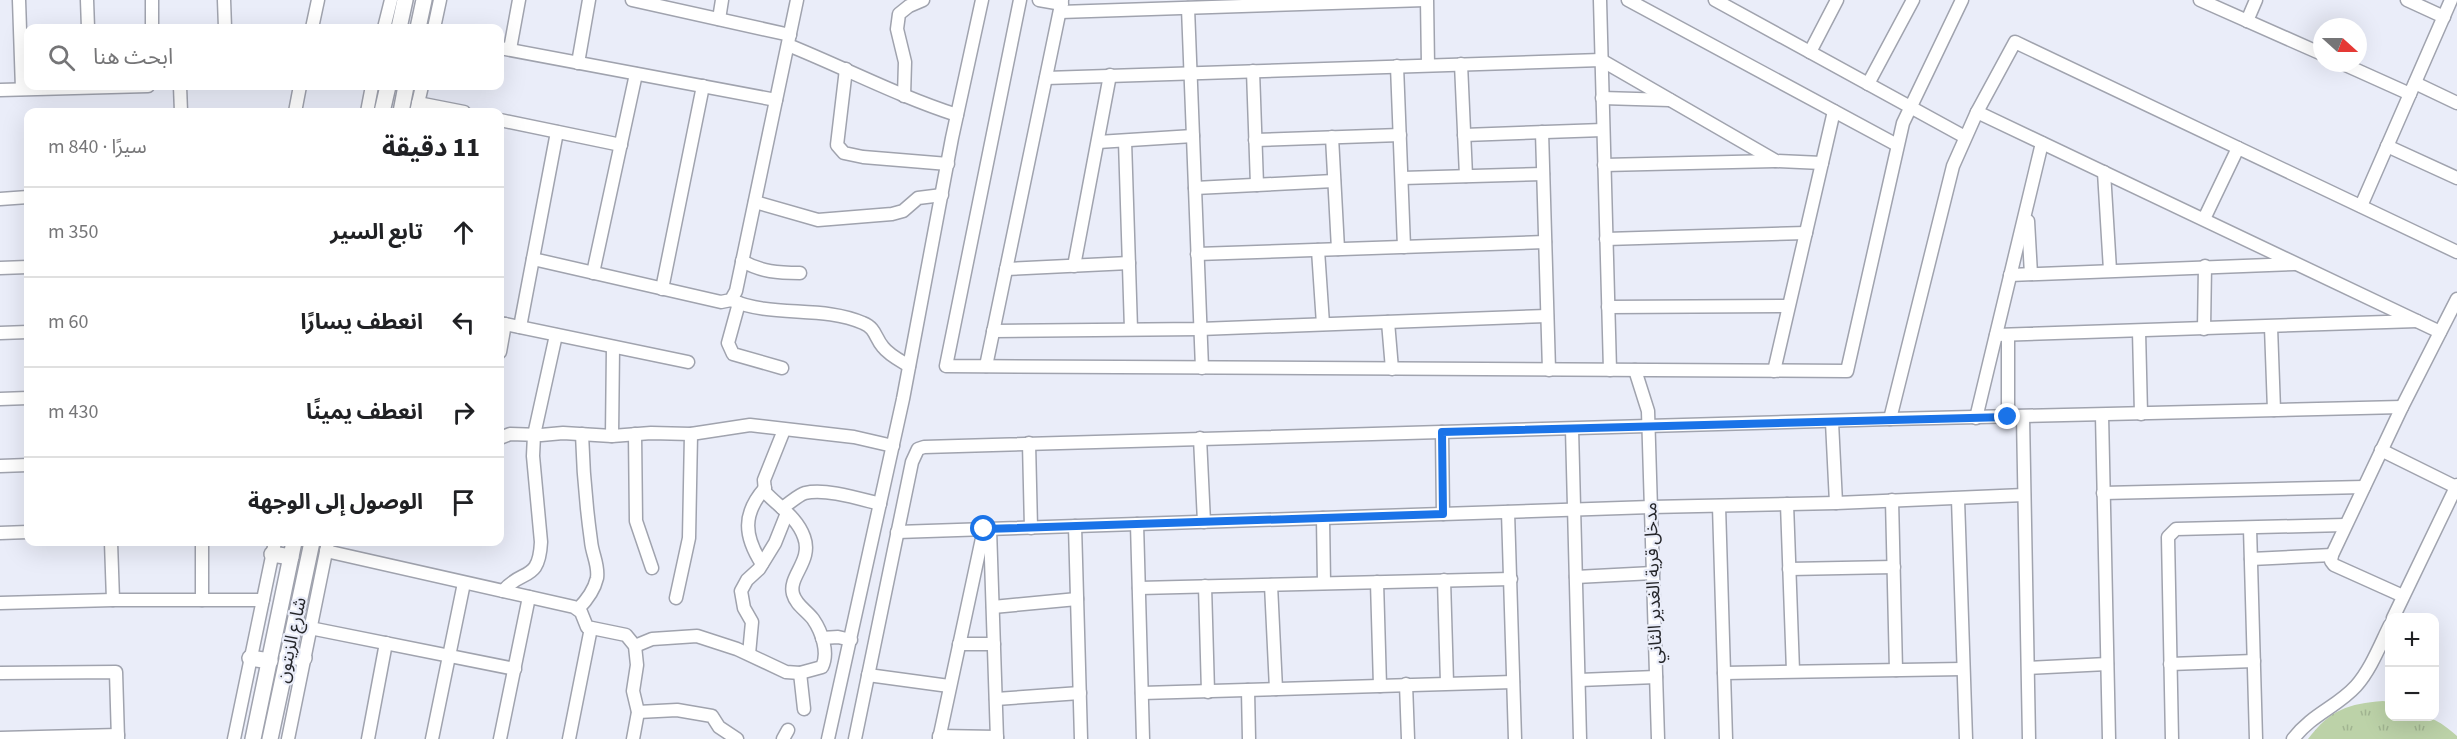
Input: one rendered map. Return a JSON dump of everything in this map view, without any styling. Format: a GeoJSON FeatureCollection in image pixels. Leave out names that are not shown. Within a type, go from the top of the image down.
{"type":"FeatureCollection","features":[{"type":"Feature","properties":{"kind":"main road"},"geometry":{"type":"LineString","coordinates":[[401,24],[411,2]]}},
{"type":"Feature","properties":{"kind":"main road"},"geometry":{"type":"LineString","coordinates":[[411,2],[417,24]]}},
{"type":"Feature","properties":{"kind":"main road"},"geometry":{"type":"LineString","coordinates":[[383,108],[387,90]]}},
{"type":"Feature","properties":{"kind":"main road"},"geometry":{"type":"LineString","coordinates":[[401,108],[405,90]]}},
{"type":"Feature","properties":{"kind":"main road","name":"شارع الزيتون"},"geometry":{"type":"LineString","coordinates":[[270,739],[311,546]]}},
{"type":"Feature","properties":{"kind":"main road"},"geometry":{"type":"LineString","coordinates":[[274,548],[293,549]]}},
{"type":"Feature","properties":{"kind":"main road","name":"شارع الزيتون"},"geometry":{"type":"LineString","coordinates":[[253,739],[293,549]]}},
{"type":"Feature","properties":{"kind":"main road"},"geometry":{"type":"LineString","coordinates":[[287,656],[304,658]]}},
{"type":"Feature","properties":{"kind":"main road"},"geometry":{"type":"LineString","coordinates":[[250,658],[270,661]]}},
{"type":"Feature","properties":{"kind":"street"},"geometry":{"type":"LineString","coordinates":[[0,90],[22,89],[19,0]]}},
{"type":"Feature","properties":{"kind":"street"},"geometry":{"type":"LineString","coordinates":[[87,0],[88,24]]}},
{"type":"Feature","properties":{"kind":"street"},"geometry":{"type":"LineString","coordinates":[[152,0],[152,24]]}},
{"type":"Feature","properties":{"kind":"street"},"geometry":{"type":"LineString","coordinates":[[224,0],[225,24]]}},
{"type":"Feature","properties":{"kind":"street"},"geometry":{"type":"LineString","coordinates":[[313,24],[318,0]]}},
{"type":"Feature","properties":{"kind":"street"},"geometry":{"type":"LineString","coordinates":[[435,24],[440,0]]}},
{"type":"Feature","properties":{"kind":"street"},"geometry":{"type":"LineString","coordinates":[[519,0],[505,49],[776,100]]}},
{"type":"Feature","properties":{"kind":"street"},"geometry":{"type":"LineString","coordinates":[[578,63],[589,0]]}},
{"type":"Feature","properties":{"kind":"street"},"geometry":{"type":"LineString","coordinates":[[632,0],[653,2],[789,40],[904,96],[957,115]]}},
{"type":"Feature","properties":{"kind":"street"},"geometry":{"type":"LineString","coordinates":[[718,19],[722,0]]}},
{"type":"Feature","properties":{"kind":"street"},"geometry":{"type":"LineString","coordinates":[[782,368],[734,354],[728,343],[742,261],[797,0]]}},
{"type":"Feature","properties":{"kind":"street"},"geometry":{"type":"LineString","coordinates":[[828,739],[893,446],[957,115],[982,0]]}},
{"type":"Feature","properties":{"kind":"street"},"geometry":{"type":"LineString","coordinates":[[1020,0],[946,366],[1846,371],[1897,145],[1910,107],[1962,0]]}},
{"type":"Feature","properties":{"kind":"street"},"geometry":{"type":"LineString","coordinates":[[1039,0],[1061,5],[1188,8],[1244,3],[1426,0],[1428,65]]}},
{"type":"Feature","properties":{"kind":"street"},"geometry":{"type":"LineString","coordinates":[[1600,0],[1610,370]]}},
{"type":"Feature","properties":{"kind":"street"},"geometry":{"type":"LineString","coordinates":[[1628,0],[1897,145]]}},
{"type":"Feature","properties":{"kind":"street"},"geometry":{"type":"LineString","coordinates":[[1715,0],[1965,136]]}},
{"type":"Feature","properties":{"kind":"street"},"geometry":{"type":"LineString","coordinates":[[1810,52],[1837,0]]}},
{"type":"Feature","properties":{"kind":"street"},"geometry":{"type":"LineString","coordinates":[[1868,84],[1912,0]]}},
{"type":"Feature","properties":{"kind":"street"},"geometry":{"type":"LineString","coordinates":[[2200,0],[2313,50]]}},
{"type":"Feature","properties":{"kind":"street"},"geometry":{"type":"LineString","coordinates":[[2247,21],[2256,0]]}},
{"type":"Feature","properties":{"kind":"street"},"geometry":{"type":"LineString","coordinates":[[2407,0],[2444,17]]}},
{"type":"Feature","properties":{"kind":"street"},"geometry":{"type":"LineString","coordinates":[[2361,206],[2451,0]]}},
{"type":"Feature","properties":{"kind":"street"},"geometry":{"type":"LineString","coordinates":[[388,24],[411,2]]}},
{"type":"Feature","properties":{"kind":"street"},"geometry":{"type":"LineString","coordinates":[[904,96],[905,62],[897,29],[899,14],[914,2]]}},
{"type":"Feature","properties":{"kind":"street"},"geometry":{"type":"LineString","coordinates":[[986,366],[1061,5]]}},
{"type":"Feature","properties":{"kind":"street"},"geometry":{"type":"LineString","coordinates":[[1188,8],[1202,368]]}},
{"type":"Feature","properties":{"kind":"street"},"geometry":{"type":"LineString","coordinates":[[1890,419],[1945,195],[1965,136],[2015,42],[2457,252]]}},
{"type":"Feature","properties":{"kind":"street"},"geometry":{"type":"LineString","coordinates":[[1046,78],[1601,60],[1776,161]]}},
{"type":"Feature","properties":{"kind":"street"},"geometry":{"type":"LineString","coordinates":[[1461,64],[1466,176]]}},
{"type":"Feature","properties":{"kind":"street"},"geometry":{"type":"LineString","coordinates":[[1397,66],[1404,247]]}},
{"type":"Feature","properties":{"kind":"street"},"geometry":{"type":"LineString","coordinates":[[846,69],[837,132],[837,145],[844,153],[863,157],[948,164]]}},
{"type":"Feature","properties":{"kind":"street"},"geometry":{"type":"LineString","coordinates":[[1252,71],[1257,185]]}},
{"type":"Feature","properties":{"kind":"street"},"geometry":{"type":"LineString","coordinates":[[2366,72],[2457,103]]}},
{"type":"Feature","properties":{"kind":"street"},"geometry":{"type":"LineString","coordinates":[[593,273],[636,74]]}},
{"type":"Feature","properties":{"kind":"street"},"geometry":{"type":"LineString","coordinates":[[1074,266],[1110,75]]}},
{"type":"Feature","properties":{"kind":"street"},"geometry":{"type":"LineString","coordinates":[[662,289],[703,86]]}},
{"type":"Feature","properties":{"kind":"street"},"geometry":{"type":"LineString","coordinates":[[180,90],[181,108]]}},
{"type":"Feature","properties":{"kind":"street"},"geometry":{"type":"LineString","coordinates":[[296,108],[299,90]]}},
{"type":"Feature","properties":{"kind":"street"},"geometry":{"type":"LineString","coordinates":[[368,108],[371,90]]}},
{"type":"Feature","properties":{"kind":"street"},"geometry":{"type":"LineString","coordinates":[[417,108],[421,90]]}},
{"type":"Feature","properties":{"kind":"street"},"geometry":{"type":"LineString","coordinates":[[1602,98],[1672,100]]}},
{"type":"Feature","properties":{"kind":"street"},"geometry":{"type":"LineString","coordinates":[[1774,371],[1834,111]]}},
{"type":"Feature","properties":{"kind":"street"},"geometry":{"type":"LineString","coordinates":[[1977,112],[2440,332]]}},
{"type":"Feature","properties":{"kind":"street"},"geometry":{"type":"LineString","coordinates":[[504,121],[621,146]]}},
{"type":"Feature","properties":{"kind":"street"},"geometry":{"type":"LineString","coordinates":[[1464,135],[1603,130]]}},
{"type":"Feature","properties":{"kind":"street"},"geometry":{"type":"LineString","coordinates":[[520,327],[557,132]]}},
{"type":"Feature","properties":{"kind":"street"},"geometry":{"type":"LineString","coordinates":[[1542,132],[1549,370]]}},
{"type":"Feature","properties":{"kind":"street"},"geometry":{"type":"LineString","coordinates":[[1255,140],[1400,135]]}},
{"type":"Feature","properties":{"kind":"street"},"geometry":{"type":"LineString","coordinates":[[1098,142],[1193,136]]}},
{"type":"Feature","properties":{"kind":"street"},"geometry":{"type":"LineString","coordinates":[[1332,137],[1338,249]]}},
{"type":"Feature","properties":{"kind":"street"},"geometry":{"type":"LineString","coordinates":[[1125,141],[1131,329]]}},
{"type":"Feature","properties":{"kind":"street"},"geometry":{"type":"LineString","coordinates":[[1976,418],[2002,336],[2010,275],[2042,143]]}},
{"type":"Feature","properties":{"kind":"street"},"geometry":{"type":"LineString","coordinates":[[2387,146],[2457,178]]}},
{"type":"Feature","properties":{"kind":"street"},"geometry":{"type":"LineString","coordinates":[[2204,219],[2238,148]]}},
{"type":"Feature","properties":{"kind":"street"},"geometry":{"type":"LineString","coordinates":[[1604,165],[1776,161],[1822,163]]}},
{"type":"Feature","properties":{"kind":"street"},"geometry":{"type":"LineString","coordinates":[[2104,172],[2110,270]]}},
{"type":"Feature","properties":{"kind":"street"},"geometry":{"type":"LineString","coordinates":[[1401,178],[1543,174]]}},
{"type":"Feature","properties":{"kind":"street"},"geometry":{"type":"LineString","coordinates":[[1195,188],[1334,181]]}},
{"type":"Feature","properties":{"kind":"street"},"geometry":{"type":"LineString","coordinates":[[755,202],[818,220],[892,214],[903,211],[918,198],[942,195]]}},
{"type":"Feature","properties":{"kind":"street"},"geometry":{"type":"LineString","coordinates":[[0,199],[24,196]]}},
{"type":"Feature","properties":{"kind":"street"},"geometry":{"type":"LineString","coordinates":[[2027,208],[2031,274]]}},
{"type":"Feature","properties":{"kind":"street"},"geometry":{"type":"LineString","coordinates":[[1606,239],[1806,233]]}},
{"type":"Feature","properties":{"kind":"street"},"geometry":{"type":"LineString","coordinates":[[1197,254],[1545,242]]}},
{"type":"Feature","properties":{"kind":"street"},"geometry":{"type":"LineString","coordinates":[[1318,249],[1323,324]]}},
{"type":"Feature","properties":{"kind":"street"},"geometry":{"type":"LineString","coordinates":[[533,259],[721,302],[735,301],[746,306],[843,317],[865,323],[874,330],[883,347],[909,366]]}},
{"type":"Feature","properties":{"kind":"street"},"geometry":{"type":"LineString","coordinates":[[742,261],[757,269],[774,273],[800,273]]}},
{"type":"Feature","properties":{"kind":"street"},"geometry":{"type":"LineString","coordinates":[[1006,268],[1129,263]]}},
{"type":"Feature","properties":{"kind":"street"},"geometry":{"type":"LineString","coordinates":[[2010,275],[2298,264]]}},
{"type":"Feature","properties":{"kind":"street"},"geometry":{"type":"LineString","coordinates":[[2204,329],[2205,266]]}},
{"type":"Feature","properties":{"kind":"street"},"geometry":{"type":"LineString","coordinates":[[0,268],[24,267]]}},
{"type":"Feature","properties":{"kind":"street"},"geometry":{"type":"LineString","coordinates":[[2403,596],[2334,565],[2331,555],[2457,299]]}},
{"type":"Feature","properties":{"kind":"street"},"geometry":{"type":"LineString","coordinates":[[1608,307],[1788,306]]}},
{"type":"Feature","properties":{"kind":"street"},"geometry":{"type":"LineString","coordinates":[[993,331],[1200,329],[1547,316]]}},
{"type":"Feature","properties":{"kind":"street"},"geometry":{"type":"LineString","coordinates":[[2002,336],[2419,321]]}},
{"type":"Feature","properties":{"kind":"street"},"geometry":{"type":"LineString","coordinates":[[1388,322],[1392,369]]}},
{"type":"Feature","properties":{"kind":"street"},"geometry":{"type":"LineString","coordinates":[[504,324],[688,362]]}},
{"type":"Feature","properties":{"kind":"street"},"geometry":{"type":"LineString","coordinates":[[2271,327],[2274,410]]}},
{"type":"Feature","properties":{"kind":"street"},"geometry":{"type":"LineString","coordinates":[[0,333],[24,332]]}},
{"type":"Feature","properties":{"kind":"street"},"geometry":{"type":"LineString","coordinates":[[2139,332],[2141,414]]}},
{"type":"Feature","properties":{"kind":"street"},"geometry":{"type":"LineString","coordinates":[[503,591],[511,582],[525,577],[535,569],[540,556],[541,542],[533,456],[534,435],[556,335]]}},
{"type":"Feature","properties":{"kind":"street"},"geometry":{"type":"LineString","coordinates":[[2002,336],[2008,417]]}},
{"type":"Feature","properties":{"kind":"street"},"geometry":{"type":"LineString","coordinates":[[612,436],[613,347]]}},
{"type":"Feature","properties":{"kind":"street","name":"مدخل قرية الغدير الثاني"},"geometry":{"type":"LineString","coordinates":[[1635,370],[1648,411],[1658,739]]}},
{"type":"Feature","properties":{"kind":"street"},"geometry":{"type":"LineString","coordinates":[[0,399],[24,398]]}},
{"type":"Feature","properties":{"kind":"street"},"geometry":{"type":"LineString","coordinates":[[855,739],[912,462],[918,448],[1200,438],[2402,407]]}},
{"type":"Feature","properties":{"kind":"street"},"geometry":{"type":"LineString","coordinates":[[2102,415],[2109,739]]}},
{"type":"Feature","properties":{"kind":"street"},"geometry":{"type":"LineString","coordinates":[[2023,417],[2029,739]]}},
{"type":"Feature","properties":{"kind":"street"},"geometry":{"type":"LineString","coordinates":[[1832,422],[1836,503]]}},
{"type":"Feature","properties":{"kind":"street"},"geometry":{"type":"LineString","coordinates":[[504,436],[510,434],[612,436],[691,434],[750,425],[854,436],[893,446]]}},
{"type":"Feature","properties":{"kind":"street"},"geometry":{"type":"LineString","coordinates":[[1572,429],[1580,739]]}},
{"type":"Feature","properties":{"kind":"street"},"geometry":{"type":"LineString","coordinates":[[635,646],[652,639],[697,636],[749,654],[786,672],[800,673],[822,667],[826,660],[826,651],[822,638],[813,620],[796,602],[792,592],[792,583],[801,569],[806,554],[805,538],[792,517],[765,492],[764,480],[784,430]]}},
{"type":"Feature","properties":{"kind":"street"},"geometry":{"type":"LineString","coordinates":[[1442,432],[1443,514]]}},
{"type":"Feature","properties":{"kind":"street"},"geometry":{"type":"LineString","coordinates":[[578,609],[590,597],[597,579],[598,567],[589,529],[582,434]]}},
{"type":"Feature","properties":{"kind":"street"},"geometry":{"type":"LineString","coordinates":[[635,434],[636,521],[652,567]]}},
{"type":"Feature","properties":{"kind":"street"},"geometry":{"type":"LineString","coordinates":[[676,598],[689,538],[691,434]]}},
{"type":"Feature","properties":{"kind":"street"},"geometry":{"type":"LineString","coordinates":[[1200,438],[1204,522]]}},
{"type":"Feature","properties":{"kind":"street"},"geometry":{"type":"LineString","coordinates":[[1029,443],[1030,528]]}},
{"type":"Feature","properties":{"kind":"street"},"geometry":{"type":"LineString","coordinates":[[2381,450],[2457,486],[2395,613]]}},
{"type":"Feature","properties":{"kind":"street"},"geometry":{"type":"LineString","coordinates":[[0,466],[24,465]]}},
{"type":"Feature","properties":{"kind":"street"},"geometry":{"type":"LineString","coordinates":[[2103,493],[2364,487]]}},
{"type":"Feature","properties":{"kind":"street"},"geometry":{"type":"LineString","coordinates":[[762,564],[752,549],[748,519],[755,499],[765,488]]}},
{"type":"Feature","properties":{"kind":"street"},"geometry":{"type":"LineString","coordinates":[[749,654],[752,622],[744,608],[741,591],[775,543],[784,511],[804,493],[821,492],[856,497],[880,504]]}},
{"type":"Feature","properties":{"kind":"street"},"geometry":{"type":"LineString","coordinates":[[897,532],[1574,509],[1958,499],[2024,495]]}},
{"type":"Feature","properties":{"kind":"street"},"geometry":{"type":"LineString","coordinates":[[1958,499],[1966,739]]}},
{"type":"Feature","properties":{"kind":"street"},"geometry":{"type":"LineString","coordinates":[[1892,501],[1896,670]]}},
{"type":"Feature","properties":{"kind":"street"},"geometry":{"type":"LineString","coordinates":[[1787,504],[1793,671]]}},
{"type":"Feature","properties":{"kind":"street"},"geometry":{"type":"LineString","coordinates":[[1719,506],[1726,739]]}},
{"type":"Feature","properties":{"kind":"street"},"geometry":{"type":"LineString","coordinates":[[1508,512],[1515,739]]}},
{"type":"Feature","properties":{"kind":"street"},"geometry":{"type":"LineString","coordinates":[[1323,518],[1324,583]]}},
{"type":"Feature","properties":{"kind":"street"},"geometry":{"type":"LineString","coordinates":[[1137,524],[1143,739]]}},
{"type":"Feature","properties":{"kind":"street"},"geometry":{"type":"LineString","coordinates":[[2172,739],[2168,537],[2171,532],[2176,529],[2346,525]]}},
{"type":"Feature","properties":{"kind":"street"},"geometry":{"type":"LineString","coordinates":[[1075,526],[1081,739]]}},
{"type":"Feature","properties":{"kind":"street"},"geometry":{"type":"LineString","coordinates":[[2250,528],[2256,739]]}},
{"type":"Feature","properties":{"kind":"street"},"geometry":{"type":"LineString","coordinates":[[987,529],[993,607],[997,738],[939,738],[949,686],[987,529]]}},
{"type":"Feature","properties":{"kind":"street"},"geometry":{"type":"LineString","coordinates":[[0,533],[24,532]]}},
{"type":"Feature","properties":{"kind":"street"},"geometry":{"type":"LineString","coordinates":[[111,546],[113,600]]}},
{"type":"Feature","properties":{"kind":"street"},"geometry":{"type":"LineString","coordinates":[[202,546],[202,600]]}},
{"type":"Feature","properties":{"kind":"street"},"geometry":{"type":"LineString","coordinates":[[288,739],[327,546],[465,583],[578,609]]}},
{"type":"Feature","properties":{"kind":"street"},"geometry":{"type":"LineString","coordinates":[[234,739],[274,548]]}},
{"type":"Feature","properties":{"kind":"street"},"geometry":{"type":"LineString","coordinates":[[2251,559],[2331,555]]}},
{"type":"Feature","properties":{"kind":"street"},"geometry":{"type":"LineString","coordinates":[[1789,569],[1894,567]]}},
{"type":"Feature","properties":{"kind":"street"},"geometry":{"type":"LineString","coordinates":[[1576,577],[1653,573]]}},
{"type":"Feature","properties":{"kind":"street"},"geometry":{"type":"LineString","coordinates":[[1139,588],[1511,579]]}},
{"type":"Feature","properties":{"kind":"street"},"geometry":{"type":"LineString","coordinates":[[1444,580],[1447,683]]}},
{"type":"Feature","properties":{"kind":"street"},"geometry":{"type":"LineString","coordinates":[[1377,582],[1380,686]]}},
{"type":"Feature","properties":{"kind":"street"},"geometry":{"type":"LineString","coordinates":[[432,739],[465,583]]}},
{"type":"Feature","properties":{"kind":"street"},"geometry":{"type":"LineString","coordinates":[[1271,585],[1275,689]]}},
{"type":"Feature","properties":{"kind":"street"},"geometry":{"type":"LineString","coordinates":[[1205,586],[1208,692]]}},
{"type":"Feature","properties":{"kind":"street"},"geometry":{"type":"LineString","coordinates":[[500,739],[529,597]]}},
{"type":"Feature","properties":{"kind":"street"},"geometry":{"type":"LineString","coordinates":[[993,607],[1077,599]]}},
{"type":"Feature","properties":{"kind":"street"},"geometry":{"type":"LineString","coordinates":[[0,603],[263,600]]}},
{"type":"Feature","properties":{"kind":"street"},"geometry":{"type":"LineString","coordinates":[[578,609],[584,624],[591,628],[626,635],[635,646],[637,665],[633,691],[638,712],[633,739]]}},
{"type":"Feature","properties":{"kind":"street"},"geometry":{"type":"LineString","coordinates":[[310,628],[514,669]]}},
{"type":"Feature","properties":{"kind":"street"},"geometry":{"type":"LineString","coordinates":[[569,739],[591,628]]}},
{"type":"Feature","properties":{"kind":"street"},"geometry":{"type":"LineString","coordinates":[[2292,739],[2309,721],[2356,686],[2365,674],[2385,635]]}},
{"type":"Feature","properties":{"kind":"street"},"geometry":{"type":"LineString","coordinates":[[822,638],[838,637],[851,640]]}},
{"type":"Feature","properties":{"kind":"street"},"geometry":{"type":"LineString","coordinates":[[368,739],[386,643]]}},
{"type":"Feature","properties":{"kind":"street"},"geometry":{"type":"LineString","coordinates":[[959,644],[994,644]]}},
{"type":"Feature","properties":{"kind":"street"},"geometry":{"type":"LineString","coordinates":[[2170,664],[2253,661]]}},
{"type":"Feature","properties":{"kind":"street"},"geometry":{"type":"LineString","coordinates":[[2029,668],[2106,664]]}},
{"type":"Feature","properties":{"kind":"street"},"geometry":{"type":"LineString","coordinates":[[1724,673],[1963,669]]}},
{"type":"Feature","properties":{"kind":"street"},"geometry":{"type":"LineString","coordinates":[[0,674],[116,672],[118,737],[0,738]]}},
{"type":"Feature","properties":{"kind":"street"},"geometry":{"type":"LineString","coordinates":[[800,673],[804,709]]}},
{"type":"Feature","properties":{"kind":"street"},"geometry":{"type":"LineString","coordinates":[[868,675],[949,686]]}},
{"type":"Feature","properties":{"kind":"street"},"geometry":{"type":"LineString","coordinates":[[1579,680],[1656,677]]}},
{"type":"Feature","properties":{"kind":"street"},"geometry":{"type":"LineString","coordinates":[[1142,693],[1513,682]]}},
{"type":"Feature","properties":{"kind":"street"},"geometry":{"type":"LineString","coordinates":[[1406,684],[1408,739]]}},
{"type":"Feature","properties":{"kind":"street"},"geometry":{"type":"LineString","coordinates":[[1248,690],[1249,739]]}},
{"type":"Feature","properties":{"kind":"street"},"geometry":{"type":"LineString","coordinates":[[996,699],[1080,693]]}},
{"type":"Feature","properties":{"kind":"street"},"geometry":{"type":"LineString","coordinates":[[638,712],[677,710],[712,716],[719,727],[737,739]]}},
{"type":"Feature","properties":{"kind":"green space"},"geometry":{"type":"Polygon","coordinates":[[[2385,701],[2385,721],[2436,721],[2448,728],[2457,736],[2457,739],[2308,739],[2324,721],[2341,710],[2360,704],[2385,701]]]}},
{"type":"Feature","properties":{"kind":"route"},"geometry":{"type":"LineString","coordinates":[[984,529],[1443,514],[1442,432],[2008,417]]}}]}
